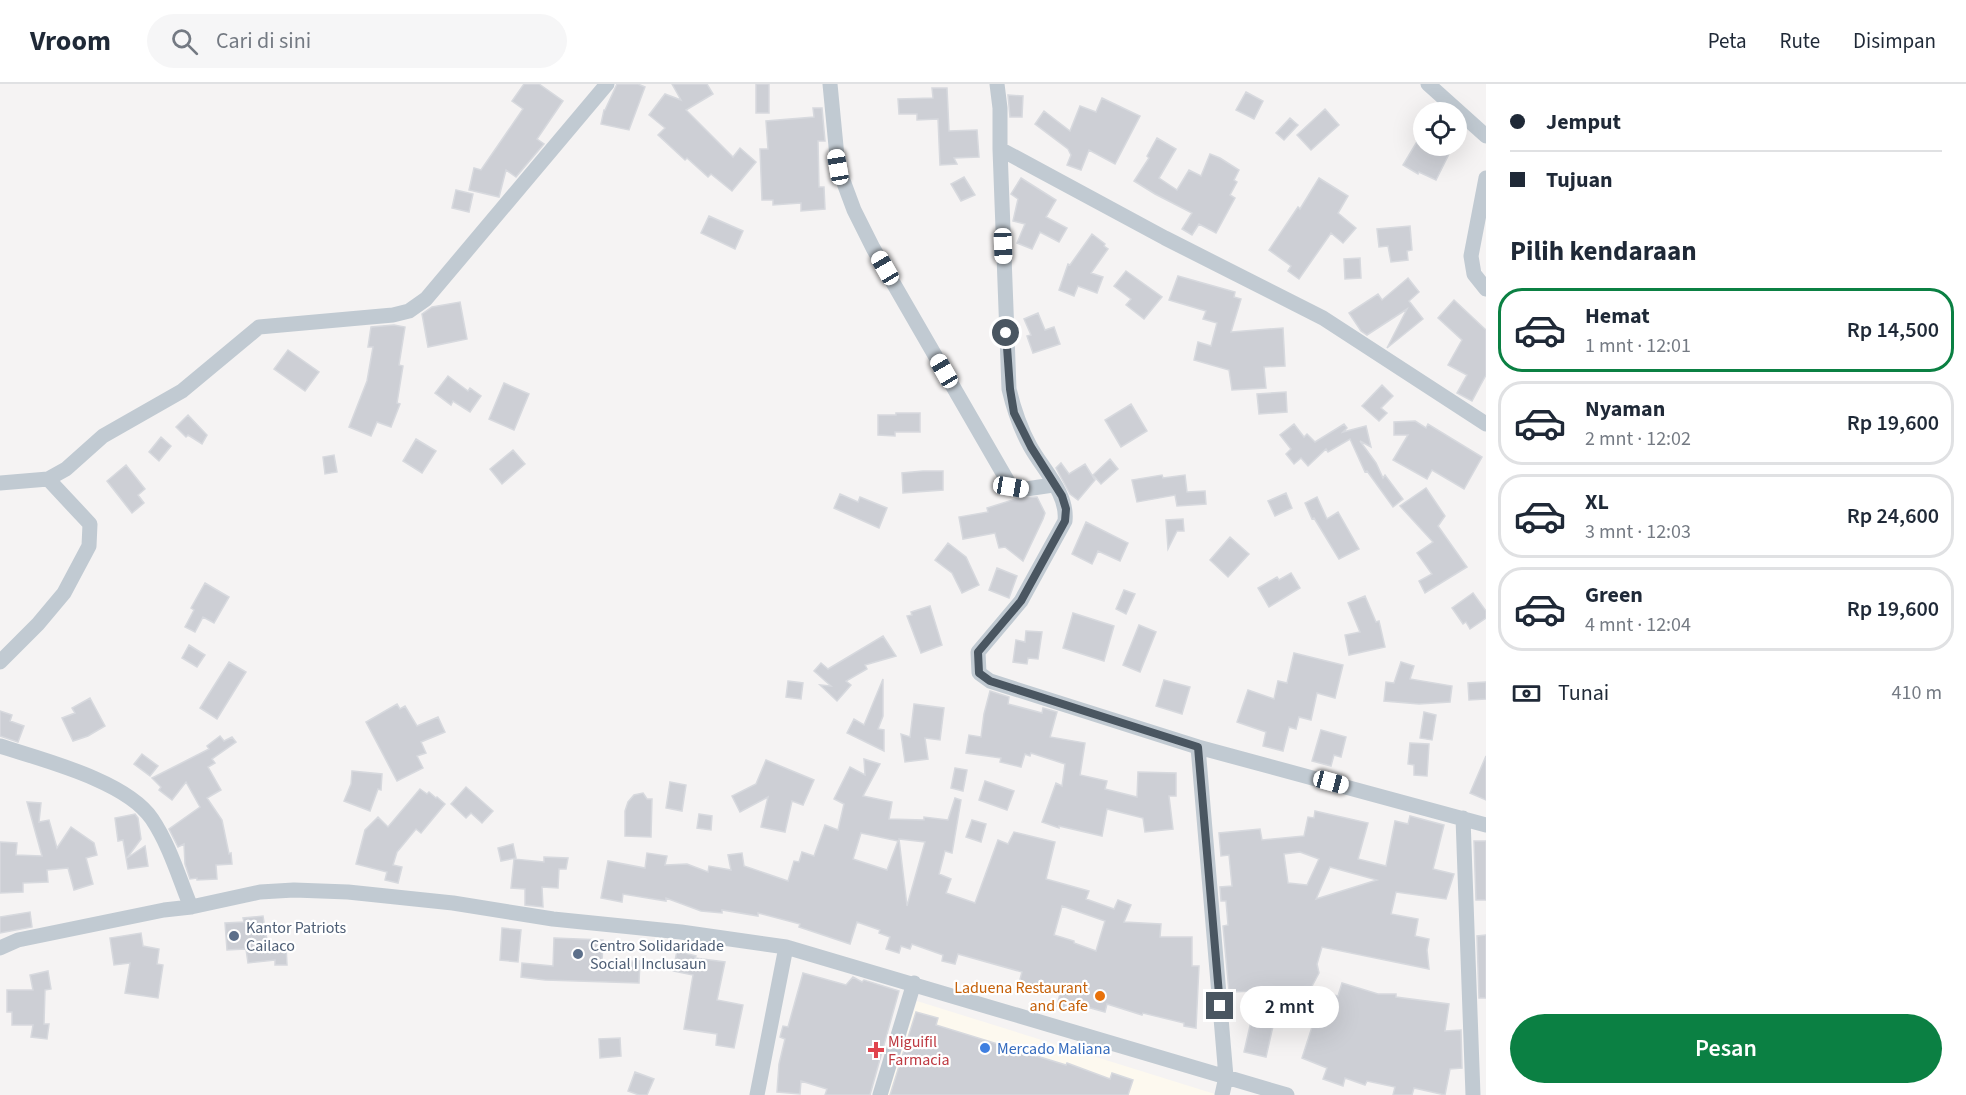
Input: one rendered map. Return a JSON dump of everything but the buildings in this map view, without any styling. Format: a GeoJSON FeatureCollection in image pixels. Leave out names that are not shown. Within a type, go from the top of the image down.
{"type":"FeatureCollection","features":[{"type":"Feature","properties":{"kind":"street"},"geometry":{"type":"LineString","coordinates":[[0,483],[48,479],[66,469],[103,436],[182,391],[259,327],[393,315],[409,311],[426,299],[607,84]]}},
{"type":"Feature","properties":{"kind":"street"},"geometry":{"type":"LineString","coordinates":[[830,84],[838,167],[854,210],[873,248],[1011,487],[1026,489],[1053,485]]}},
{"type":"Feature","properties":{"kind":"street"},"geometry":{"type":"LineString","coordinates":[[997,84],[1000,108],[1010,389],[1014,413],[1031,447],[1062,496],[1066,509],[1065,521],[1021,601],[978,652],[979,673],[990,681],[1198,747],[1486,825]]}},
{"type":"Feature","properties":{"kind":"street"},"geometry":{"type":"LineString","coordinates":[[1428,84],[1486,136]]}},
{"type":"Feature","properties":{"kind":"street"},"geometry":{"type":"LineString","coordinates":[[1000,149],[1164,237],[1323,318],[1486,424]]}},
{"type":"Feature","properties":{"kind":"street"},"geometry":{"type":"LineString","coordinates":[[1486,178],[1471,256],[1474,274],[1486,289]]}},
{"type":"Feature","properties":{"kind":"street"},"geometry":{"type":"LineString","coordinates":[[0,662],[38,624],[64,593],[89,546],[90,524],[48,479]]}},
{"type":"Feature","properties":{"kind":"street"},"geometry":{"type":"LineString","coordinates":[[0,746],[122,791],[151,817],[168,848],[191,907]]}},
{"type":"Feature","properties":{"kind":"street"},"geometry":{"type":"LineString","coordinates":[[1198,747],[1226,1077],[1222,1095]]}},
{"type":"Feature","properties":{"kind":"street"},"geometry":{"type":"LineString","coordinates":[[1463,818],[1473,1095]]}},
{"type":"Feature","properties":{"kind":"street"},"geometry":{"type":"LineString","coordinates":[[0,948],[30,938],[260,892],[294,890],[348,892],[453,903],[553,919],[681,932],[786,947],[1287,1095]]}},
{"type":"Feature","properties":{"kind":"street"},"geometry":{"type":"LineString","coordinates":[[757,1095],[786,947]]}},
{"type":"Feature","properties":{"kind":"street"},"geometry":{"type":"LineString","coordinates":[[880,1095],[914,983]]}},
{"type":"Feature","properties":{"kind":"shaded area","name":"Mercado Maliana"},"geometry":{"type":"Polygon","coordinates":[[[917,1001],[1218,1095],[888,1095],[917,1001]]]}},
{"type":"Feature","properties":{"kind":"place","name":"Kantor Patriots Cailaco"},"geometry":{"type":"Point","coordinates":[234,936]}},
{"type":"Feature","properties":{"kind":"place","name":"Centro Solidaridade Social I Inclusaun"},"geometry":{"type":"Point","coordinates":[578,954]}},
{"type":"Feature","properties":{"kind":"place","name":"Laduena Restaurant and Cafe"},"geometry":{"type":"Point","coordinates":[1100,996]}},
{"type":"Feature","properties":{"kind":"place","name":"Mercado Maliana"},"geometry":{"type":"Point","coordinates":[985,1048]}},
{"type":"Feature","properties":{"kind":"place","name":"Miguifil Farmacia"},"geometry":{"type":"Point","coordinates":[876,1050]}},
{"type":"Feature","properties":{"kind":"route"},"geometry":{"type":"LineString","coordinates":[[1006,333],[1014,413],[1031,447],[1062,496],[1066,509],[1065,521],[1021,601],[978,652],[979,673],[990,681],[1198,747],[1220,1006]]}}]}
